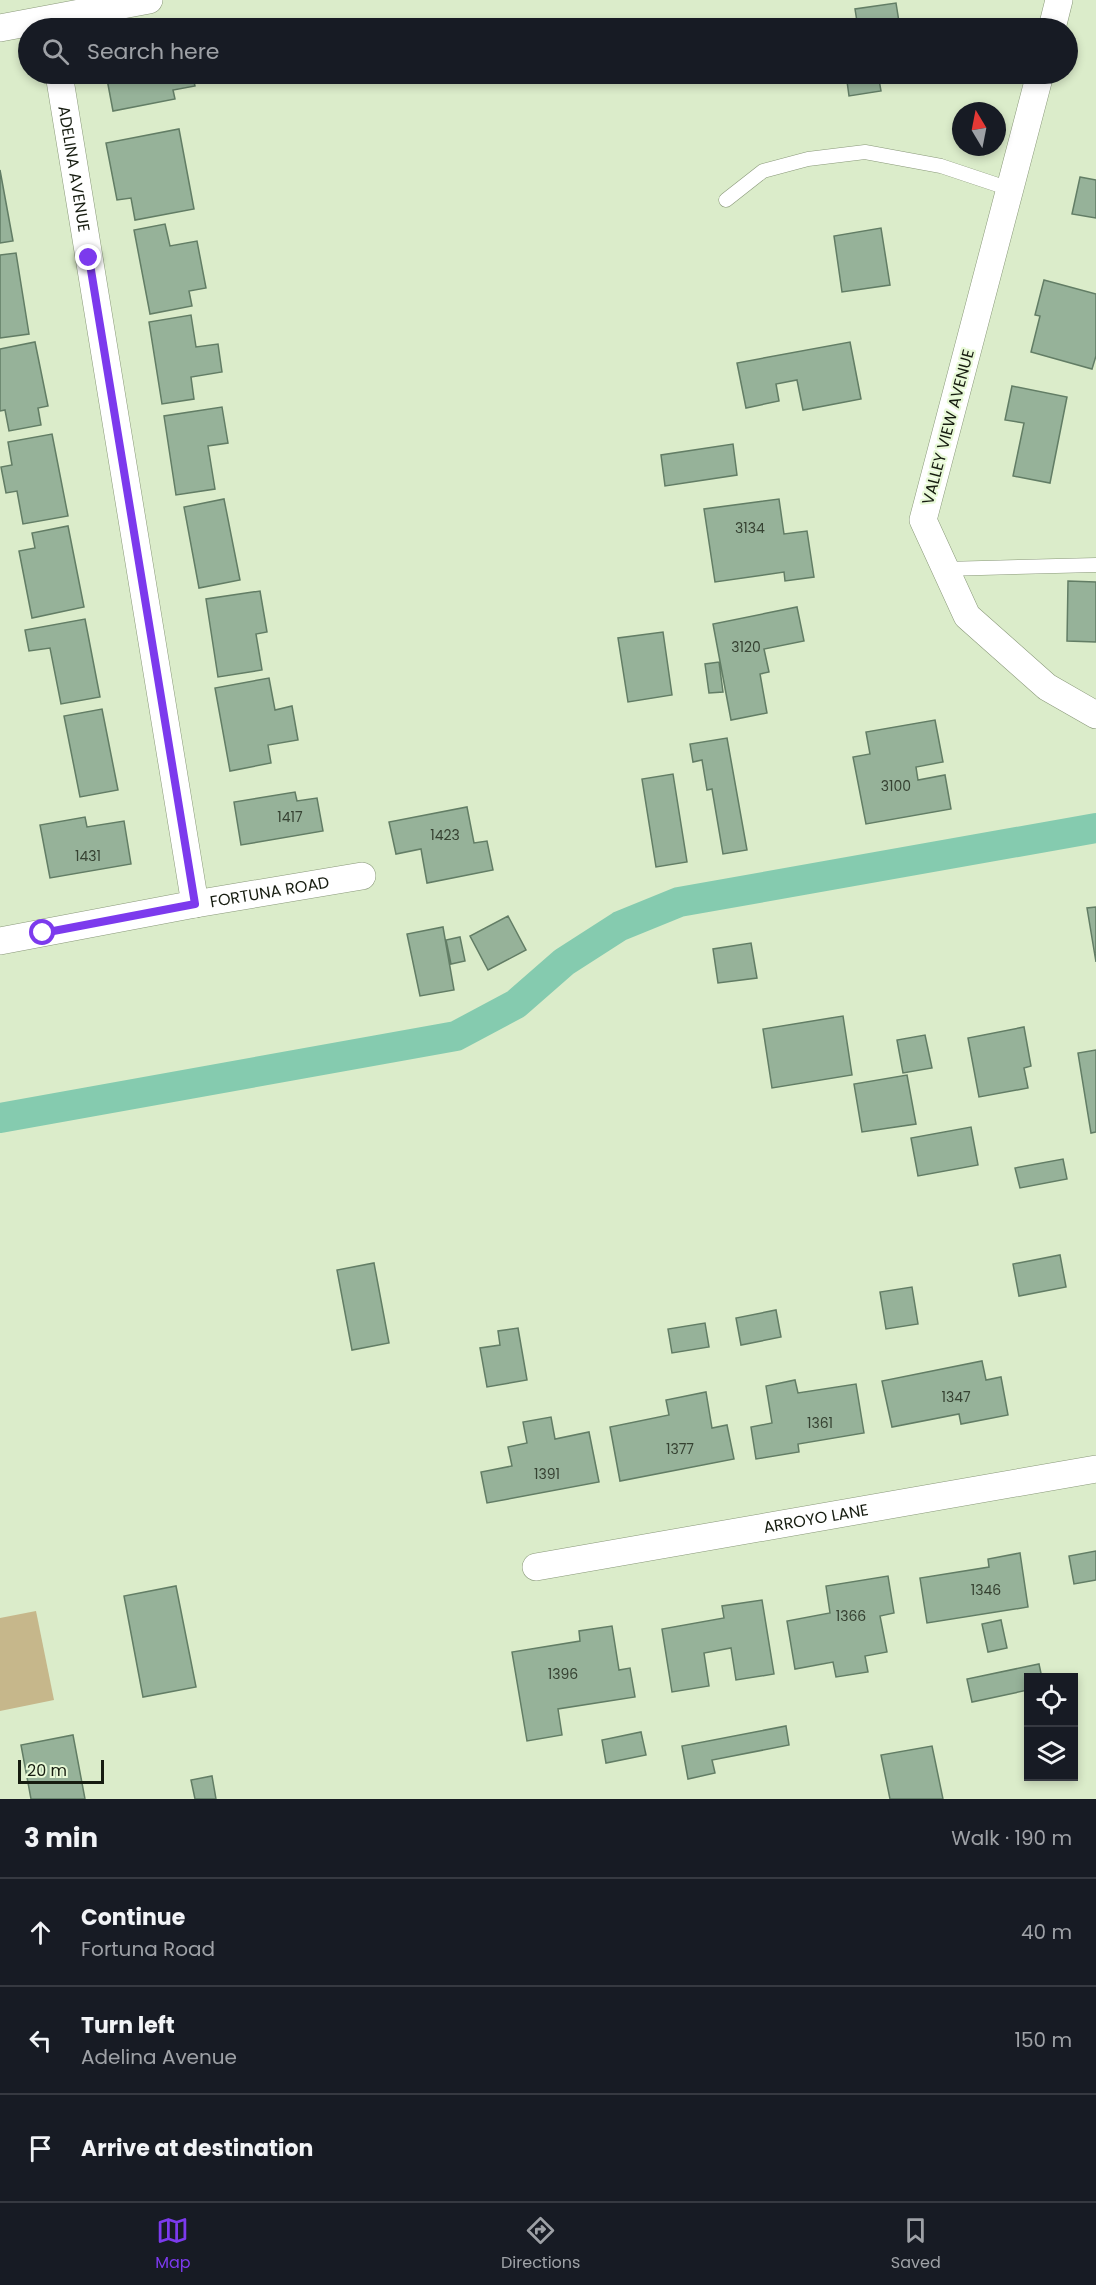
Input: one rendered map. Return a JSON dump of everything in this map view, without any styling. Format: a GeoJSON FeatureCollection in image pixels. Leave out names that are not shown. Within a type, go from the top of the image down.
{"type":"FeatureCollection","features":[{"type":"Feature","properties":{"kind":"street"},"geometry":{"type":"LineString","coordinates":[[76,18],[149,0]]}},
{"type":"Feature","properties":{"kind":"street"},"geometry":{"type":"LineString","coordinates":[[1054,18],[1059,0]]}},
{"type":"Feature","properties":{"kind":"street"},"geometry":{"type":"LineString","coordinates":[[0,28],[18,27]]}},
{"type":"Feature","properties":{"kind":"street","name":"ADELINA AVENUE"},"geometry":{"type":"LineString","coordinates":[[61,84],[195,904]]}},
{"type":"Feature","properties":{"kind":"street","name":"VALLEY VIEW AVENUE"},"geometry":{"type":"LineString","coordinates":[[1037,84],[923,520],[967,616],[1047,687],[1096,715]]}},
{"type":"Feature","properties":{"kind":"street","name":"FORTUNA ROAD"},"geometry":{"type":"LineString","coordinates":[[0,941],[195,904],[362,876]]}},
{"type":"Feature","properties":{"kind":"street","name":"ARROYO LANE"},"geometry":{"type":"LineString","coordinates":[[536,1567],[1096,1469]]}},
{"type":"Feature","properties":{"kind":"lane"},"geometry":{"type":"LineString","coordinates":[[726,200],[763,171],[808,159],[865,152],[941,166],[1010,189]]}},
{"type":"Feature","properties":{"kind":"lane"},"geometry":{"type":"LineString","coordinates":[[945,569],[1096,565]]}},
{"type":"Feature","properties":{"kind":"shaded area"},"geometry":{"type":"Polygon","coordinates":[[[36,1611],[54,1700],[0,1711],[0,1618],[36,1611]]]}},
{"type":"Feature","properties":{"kind":"building"},"geometry":{"type":"Polygon","coordinates":[[[896,3],[898,18],[856,18],[855,9],[896,3]]]}},
{"type":"Feature","properties":{"kind":"building"},"geometry":{"type":"Polygon","coordinates":[[[108,84],[194,84],[195,86],[173,90],[175,99],[113,111],[108,84]]]}},
{"type":"Feature","properties":{"kind":"building"},"geometry":{"type":"Polygon","coordinates":[[[847,84],[880,84],[881,91],[849,96],[847,84]]]}},
{"type":"Feature","properties":{"kind":"building"},"geometry":{"type":"Polygon","coordinates":[[[179,129],[194,209],[135,220],[131,198],[117,200],[106,143],[179,129]]]}},
{"type":"Feature","properties":{"kind":"building"},"geometry":{"type":"Polygon","coordinates":[[[0,170],[13,241],[0,243],[0,170]]]}},
{"type":"Feature","properties":{"kind":"building"},"geometry":{"type":"Polygon","coordinates":[[[1080,177],[1096,180],[1096,218],[1072,214],[1080,177]]]}},
{"type":"Feature","properties":{"kind":"building"},"geometry":{"type":"Polygon","coordinates":[[[165,224],[170,246],[197,241],[206,288],[189,291],[192,306],[150,314],[134,230],[165,224]]]}},
{"type":"Feature","properties":{"kind":"building"},"geometry":{"type":"Polygon","coordinates":[[[881,228],[890,285],[842,292],[834,236],[881,228]]]}},
{"type":"Feature","properties":{"kind":"building"},"geometry":{"type":"Polygon","coordinates":[[[16,253],[29,334],[0,338],[0,255],[16,253]]]}},
{"type":"Feature","properties":{"kind":"building"},"geometry":{"type":"Polygon","coordinates":[[[1044,280],[1096,294],[1096,356],[1092,369],[1031,352],[1040,316],[1035,315],[1044,280]]]}},
{"type":"Feature","properties":{"kind":"building"},"geometry":{"type":"Polygon","coordinates":[[[191,315],[196,347],[218,344],[222,372],[191,377],[194,399],[162,404],[149,322],[191,315]]]}},
{"type":"Feature","properties":{"kind":"building"},"geometry":{"type":"Polygon","coordinates":[[[35,342],[48,406],[38,408],[41,425],[9,431],[5,410],[0,411],[0,349],[35,342]]]}},
{"type":"Feature","properties":{"kind":"building"},"geometry":{"type":"Polygon","coordinates":[[[850,342],[861,399],[803,410],[797,380],[776,384],[779,401],[746,408],[737,363],[850,342]]]}},
{"type":"Feature","properties":{"kind":"building"},"geometry":{"type":"Polygon","coordinates":[[[1012,386],[1067,397],[1050,483],[1013,476],[1024,423],[1005,420],[1012,386]]]}},
{"type":"Feature","properties":{"kind":"building"},"geometry":{"type":"Polygon","coordinates":[[[222,407],[228,443],[208,446],[215,489],[176,495],[164,416],[222,407]]]}},
{"type":"Feature","properties":{"kind":"building"},"geometry":{"type":"Polygon","coordinates":[[[52,434],[68,516],[23,524],[17,491],[6,493],[1,467],[12,465],[8,442],[52,434]]]}},
{"type":"Feature","properties":{"kind":"building"},"geometry":{"type":"Polygon","coordinates":[[[733,444],[737,475],[665,486],[661,455],[733,444]]]}},
{"type":"Feature","properties":{"kind":"building"},"geometry":{"type":"Polygon","coordinates":[[[224,499],[240,580],[199,588],[184,507],[224,499]]]}},
{"type":"Feature","properties":{"kind":"building"},"geometry":{"type":"Polygon","coordinates":[[[779,499],[784,534],[807,531],[814,577],[785,581],[784,572],[715,582],[704,509],[779,499]]]}},
{"type":"Feature","properties":{"kind":"building"},"geometry":{"type":"Polygon","coordinates":[[[68,526],[84,607],[32,618],[19,551],[35,548],[32,533],[68,526]]]}},
{"type":"Feature","properties":{"kind":"building"},"geometry":{"type":"Polygon","coordinates":[[[1068,581],[1096,582],[1096,642],[1067,641],[1068,581]]]}},
{"type":"Feature","properties":{"kind":"building"},"geometry":{"type":"Polygon","coordinates":[[[260,591],[267,632],[256,634],[262,670],[218,677],[206,599],[260,591]]]}},
{"type":"Feature","properties":{"kind":"building"},"geometry":{"type":"Polygon","coordinates":[[[797,607],[804,641],[764,649],[769,672],[760,674],[767,713],[731,720],[713,624],[797,607]]]}},
{"type":"Feature","properties":{"kind":"building"},"geometry":{"type":"Polygon","coordinates":[[[85,619],[100,697],[61,704],[50,648],[29,651],[25,630],[85,619]]]}},
{"type":"Feature","properties":{"kind":"building"},"geometry":{"type":"Polygon","coordinates":[[[663,632],[672,695],[628,702],[618,638],[663,632]]]}},
{"type":"Feature","properties":{"kind":"building"},"geometry":{"type":"Polygon","coordinates":[[[719,662],[723,692],[709,693],[705,664],[719,662]]]}},
{"type":"Feature","properties":{"kind":"building"},"geometry":{"type":"Polygon","coordinates":[[[269,678],[275,710],[292,706],[298,740],[268,745],[271,763],[230,771],[215,688],[269,678]]]}},
{"type":"Feature","properties":{"kind":"building"},"geometry":{"type":"Polygon","coordinates":[[[102,709],[118,790],[80,797],[64,716],[102,709]]]}},
{"type":"Feature","properties":{"kind":"building"},"geometry":{"type":"Polygon","coordinates":[[[935,720],[943,762],[916,767],[918,780],[945,775],[951,809],[866,824],[853,757],[870,754],[866,732],[935,720]]]}},
{"type":"Feature","properties":{"kind":"building"},"geometry":{"type":"Polygon","coordinates":[[[727,738],[747,850],[723,854],[712,789],[707,790],[702,760],[693,762],[690,744],[727,738]]]}},
{"type":"Feature","properties":{"kind":"building"},"geometry":{"type":"Polygon","coordinates":[[[673,774],[687,862],[656,867],[642,779],[673,774]]]}},
{"type":"Feature","properties":{"kind":"building"},"geometry":{"type":"Polygon","coordinates":[[[295,792],[297,801],[317,798],[323,831],[241,845],[234,802],[295,792]]]}},
{"type":"Feature","properties":{"kind":"building"},"geometry":{"type":"Polygon","coordinates":[[[467,807],[474,843],[487,841],[493,870],[427,883],[421,849],[396,854],[389,822],[467,807]]]}},
{"type":"Feature","properties":{"kind":"building"},"geometry":{"type":"Polygon","coordinates":[[[85,817],[87,827],[124,821],[131,864],[50,878],[40,825],[85,817]]]}},
{"type":"Feature","properties":{"kind":"building"},"geometry":{"type":"Polygon","coordinates":[[[1096,907],[1096,962],[1087,908],[1096,907]]]}},
{"type":"Feature","properties":{"kind":"building"},"geometry":{"type":"Polygon","coordinates":[[[508,916],[526,950],[488,970],[470,936],[508,916]]]}},
{"type":"Feature","properties":{"kind":"building"},"geometry":{"type":"Polygon","coordinates":[[[443,927],[454,990],[420,996],[407,934],[443,927]]]}},
{"type":"Feature","properties":{"kind":"building"},"geometry":{"type":"Polygon","coordinates":[[[460,937],[465,961],[451,964],[446,940],[460,937]]]}},
{"type":"Feature","properties":{"kind":"building"},"geometry":{"type":"Polygon","coordinates":[[[751,943],[757,978],[718,983],[713,949],[751,943]]]}},
{"type":"Feature","properties":{"kind":"building"},"geometry":{"type":"Polygon","coordinates":[[[843,1016],[852,1075],[772,1088],[763,1029],[843,1016]]]}},
{"type":"Feature","properties":{"kind":"building"},"geometry":{"type":"Polygon","coordinates":[[[1024,1027],[1031,1066],[1024,1068],[1028,1088],[979,1097],[968,1038],[1024,1027]]]}},
{"type":"Feature","properties":{"kind":"building"},"geometry":{"type":"Polygon","coordinates":[[[925,1035],[932,1068],[903,1073],[897,1040],[925,1035]]]}},
{"type":"Feature","properties":{"kind":"building"},"geometry":{"type":"Polygon","coordinates":[[[1096,1050],[1096,1132],[1091,1133],[1078,1053],[1096,1050]]]}},
{"type":"Feature","properties":{"kind":"building"},"geometry":{"type":"Polygon","coordinates":[[[907,1075],[916,1124],[862,1132],[854,1084],[907,1075]]]}},
{"type":"Feature","properties":{"kind":"building"},"geometry":{"type":"Polygon","coordinates":[[[971,1127],[978,1165],[918,1176],[911,1138],[971,1127]]]}},
{"type":"Feature","properties":{"kind":"building"},"geometry":{"type":"Polygon","coordinates":[[[1063,1159],[1067,1179],[1020,1188],[1015,1168],[1063,1159]]]}},
{"type":"Feature","properties":{"kind":"building"},"geometry":{"type":"Polygon","coordinates":[[[1060,1255],[1066,1287],[1019,1296],[1013,1264],[1060,1255]]]}},
{"type":"Feature","properties":{"kind":"building"},"geometry":{"type":"Polygon","coordinates":[[[374,1263],[389,1343],[352,1350],[337,1270],[374,1263]]]}},
{"type":"Feature","properties":{"kind":"building"},"geometry":{"type":"Polygon","coordinates":[[[912,1287],[918,1324],[886,1329],[880,1292],[912,1287]]]}},
{"type":"Feature","properties":{"kind":"building"},"geometry":{"type":"Polygon","coordinates":[[[776,1310],[781,1337],[741,1345],[736,1318],[776,1310]]]}},
{"type":"Feature","properties":{"kind":"building"},"geometry":{"type":"Polygon","coordinates":[[[705,1323],[709,1347],[672,1353],[668,1329],[705,1323]]]}},
{"type":"Feature","properties":{"kind":"building"},"geometry":{"type":"Polygon","coordinates":[[[518,1328],[527,1380],[487,1387],[480,1348],[500,1345],[498,1331],[518,1328]]]}},
{"type":"Feature","properties":{"kind":"building"},"geometry":{"type":"Polygon","coordinates":[[[982,1361],[986,1380],[1001,1377],[1008,1415],[961,1424],[959,1414],[892,1427],[882,1381],[982,1361]]]}},
{"type":"Feature","properties":{"kind":"building"},"geometry":{"type":"Polygon","coordinates":[[[795,1380],[798,1393],[856,1384],[864,1433],[798,1444],[799,1452],[756,1459],[751,1427],[772,1423],[766,1386],[795,1380]]]}},
{"type":"Feature","properties":{"kind":"building"},"geometry":{"type":"Polygon","coordinates":[[[706,1392],[712,1428],[727,1425],[734,1459],[620,1481],[610,1427],[669,1415],[666,1400],[706,1392]]]}},
{"type":"Feature","properties":{"kind":"building"},"geometry":{"type":"Polygon","coordinates":[[[551,1417],[555,1439],[589,1432],[599,1482],[487,1503],[481,1472],[512,1466],[508,1447],[527,1443],[523,1422],[551,1417]]]}},
{"type":"Feature","properties":{"kind":"building"},"geometry":{"type":"Polygon","coordinates":[[[1096,1551],[1096,1580],[1074,1584],[1069,1556],[1096,1551]]]}},
{"type":"Feature","properties":{"kind":"building"},"geometry":{"type":"Polygon","coordinates":[[[1020,1553],[1028,1607],[927,1623],[920,1578],[989,1567],[988,1559],[1020,1553]]]}},
{"type":"Feature","properties":{"kind":"building"},"geometry":{"type":"Polygon","coordinates":[[[888,1576],[894,1613],[880,1616],[887,1652],[865,1656],[868,1672],[836,1677],[833,1662],[795,1669],[787,1621],[830,1613],[826,1586],[888,1576]]]}},
{"type":"Feature","properties":{"kind":"building"},"geometry":{"type":"Polygon","coordinates":[[[176,1586],[196,1687],[143,1697],[124,1596],[176,1586]]]}},
{"type":"Feature","properties":{"kind":"building"},"geometry":{"type":"Polygon","coordinates":[[[762,1600],[774,1674],[736,1680],[731,1648],[704,1653],[709,1686],[672,1692],[662,1629],[724,1618],[722,1606],[762,1600]]]}},
{"type":"Feature","properties":{"kind":"building"},"geometry":{"type":"Polygon","coordinates":[[[1001,1620],[1007,1648],[988,1652],[982,1624],[1001,1620]]]}},
{"type":"Feature","properties":{"kind":"building"},"geometry":{"type":"Polygon","coordinates":[[[612,1626],[619,1670],[630,1668],[635,1697],[558,1709],[562,1735],[527,1741],[512,1652],[580,1641],[579,1631],[612,1626]]]}},
{"type":"Feature","properties":{"kind":"building"},"geometry":{"type":"Polygon","coordinates":[[[1039,1664],[1041,1673],[1024,1673],[1024,1691],[972,1702],[967,1679],[1039,1664]]]}},
{"type":"Feature","properties":{"kind":"building"},"geometry":{"type":"Polygon","coordinates":[[[786,1726],[789,1745],[712,1760],[715,1773],[688,1779],[682,1746],[786,1726]]]}},
{"type":"Feature","properties":{"kind":"building"},"geometry":{"type":"Polygon","coordinates":[[[641,1732],[646,1755],[606,1763],[602,1740],[641,1732]]]}},
{"type":"Feature","properties":{"kind":"building"},"geometry":{"type":"Polygon","coordinates":[[[73,1735],[85,1799],[31,1799],[21,1745],[73,1735]]]}},
{"type":"Feature","properties":{"kind":"building"},"geometry":{"type":"Polygon","coordinates":[[[932,1746],[943,1799],[890,1799],[881,1755],[932,1746]]]}},
{"type":"Feature","properties":{"kind":"building"},"geometry":{"type":"Polygon","coordinates":[[[212,1776],[216,1799],[195,1799],[191,1780],[212,1776]]]}},
{"type":"Feature","properties":{"kind":"waterway"},"geometry":{"type":"LineString","coordinates":[[0,1118],[456,1036],[516,1004],[564,962],[620,926],[679,902],[1096,828]]}},
{"type":"Feature","properties":{"kind":"route"},"geometry":{"type":"LineString","coordinates":[[43,933],[195,904],[89,258]]}}]}
